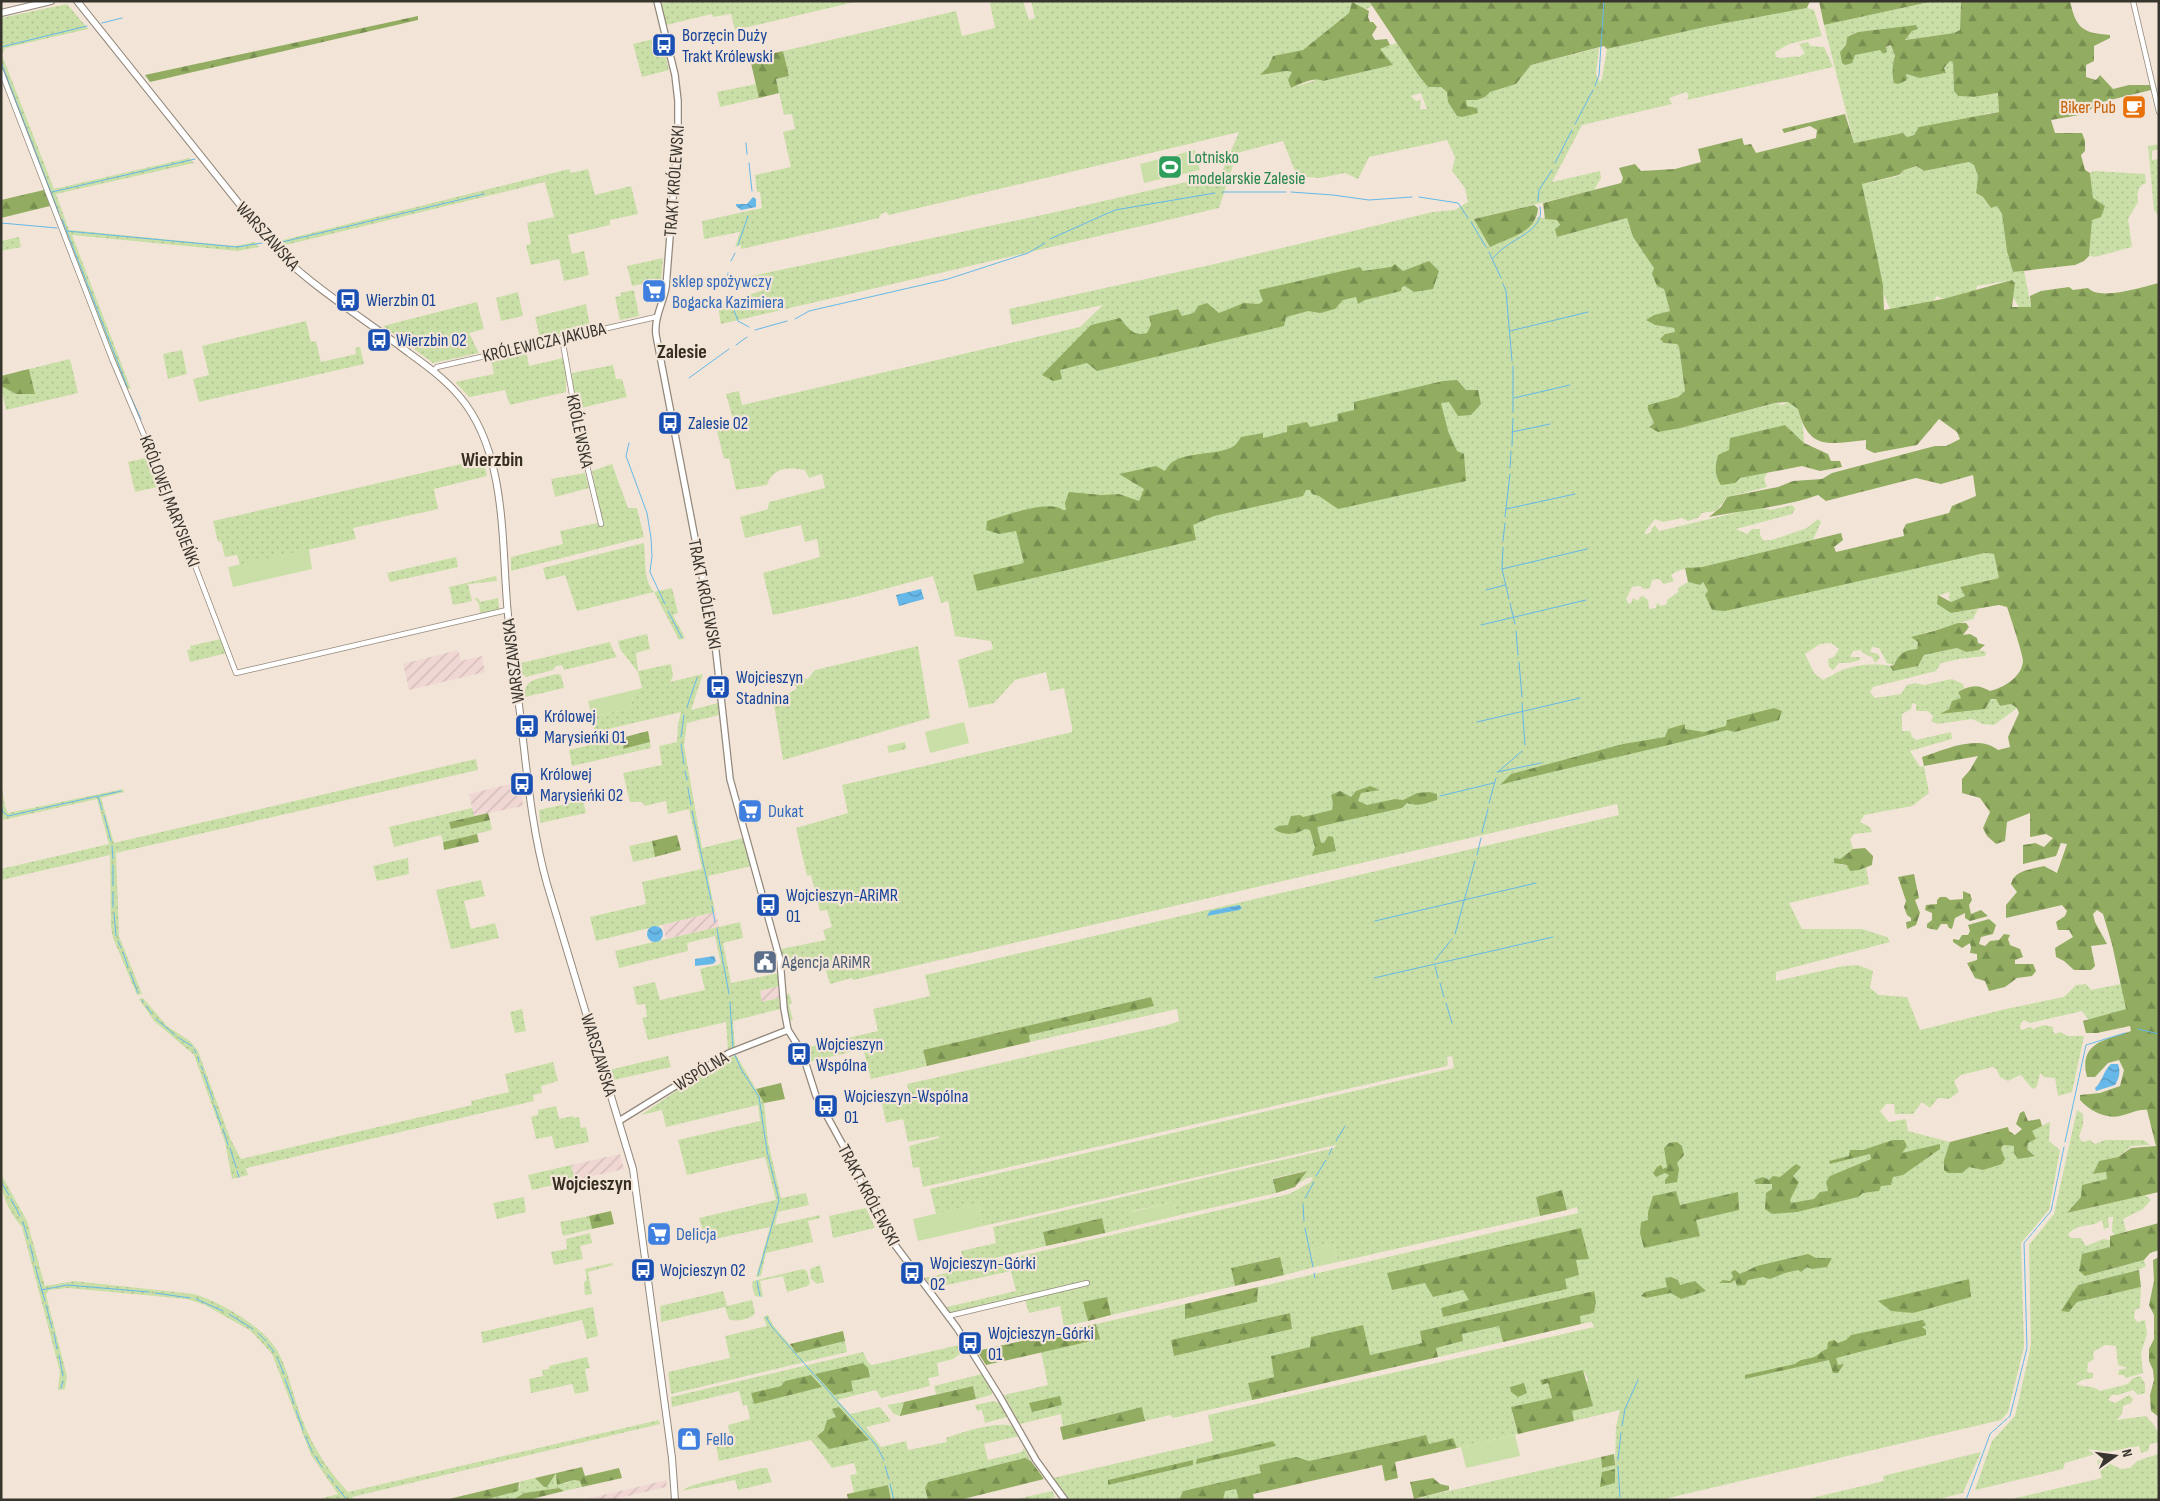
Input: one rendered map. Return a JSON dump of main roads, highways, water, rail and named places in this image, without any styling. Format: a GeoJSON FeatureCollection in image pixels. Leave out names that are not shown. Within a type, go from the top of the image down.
{"type":"FeatureCollection","features":[{"type":"Feature","properties":{"kind":"main road"},"geometry":{"type":"LineString","coordinates":[[1,13],[51,1]]}},
{"type":"Feature","properties":{"kind":"main road","name":"WARSZAWSKA"},"geometry":{"type":"LineString","coordinates":[[77,1],[277,251],[311,281],[433,371],[461,398],[474,418],[491,457],[496,478],[507,610],[529,792],[540,860],[619,1121],[637,1187],[672,1458],[675,1500]]}},
{"type":"Feature","properties":{"kind":"water"},"geometry":{"type":"Polygon","coordinates":[[[753,197],[756,199],[756,207],[741,210],[736,206],[736,204],[747,204],[753,197]]]}},
{"type":"Feature","properties":{"kind":"water"},"geometry":{"type":"Polygon","coordinates":[[[921,589],[924,599],[899,606],[896,595],[921,589]]]}},
{"type":"Feature","properties":{"kind":"water"},"geometry":{"type":"Polygon","coordinates":[[[1239,905],[1242,908],[1239,910],[1207,916],[1210,911],[1239,905]]]}},
{"type":"Feature","properties":{"kind":"water"},"geometry":{"type":"Polygon","coordinates":[[[655,926],[663,934],[655,942],[647,934],[655,926]]]}},
{"type":"Feature","properties":{"kind":"water"},"geometry":{"type":"Polygon","coordinates":[[[714,956],[716,961],[713,964],[695,966],[695,959],[714,956]]]}},
{"type":"Feature","properties":{"kind":"water"},"geometry":{"type":"Polygon","coordinates":[[[2111,1064],[2118,1064],[2118,1080],[2115,1085],[2096,1091],[2095,1088],[2111,1064]]]}},
{"type":"Feature","properties":{"kind":"waterway"},"geometry":{"type":"LineString","coordinates":[[1595,86],[1599,75],[1604,1]]}},
{"type":"Feature","properties":{"kind":"waterway"},"geometry":{"type":"LineString","coordinates":[[102,23],[122,18]]}},
{"type":"Feature","properties":{"kind":"waterway"},"geometry":{"type":"LineString","coordinates":[[1,47],[87,26]]}},
{"type":"Feature","properties":{"kind":"waterway"},"geometry":{"type":"LineString","coordinates":[[1,62],[59,213]]}},
{"type":"Feature","properties":{"kind":"waterway"},"geometry":{"type":"LineString","coordinates":[[1575,124],[1593,90]]}},
{"type":"Feature","properties":{"kind":"waterway"},"geometry":{"type":"LineString","coordinates":[[1555,163],[1572,130]]}},
{"type":"Feature","properties":{"kind":"waterway"},"geometry":{"type":"LineString","coordinates":[[746,143],[747,154]]}},
{"type":"Feature","properties":{"kind":"waterway"},"geometry":{"type":"LineString","coordinates":[[52,192],[195,159]]}},
{"type":"Feature","properties":{"kind":"waterway"},"geometry":{"type":"LineString","coordinates":[[749,163],[752,191]]}},
{"type":"Feature","properties":{"kind":"waterway"},"geometry":{"type":"LineString","coordinates":[[1538,201],[1539,190],[1552,170]]}},
{"type":"Feature","properties":{"kind":"waterway"},"geometry":{"type":"LineString","coordinates":[[1223,192],[1286,192]]}},
{"type":"Feature","properties":{"kind":"waterway"},"geometry":{"type":"LineString","coordinates":[[1291,192],[1369,200],[1412,197]]}},
{"type":"Feature","properties":{"kind":"waterway"},"geometry":{"type":"LineString","coordinates":[[1050,239],[1115,210],[1215,193]]}},
{"type":"Feature","properties":{"kind":"waterway"},"geometry":{"type":"LineString","coordinates":[[278,243],[484,194]]}},
{"type":"Feature","properties":{"kind":"waterway"},"geometry":{"type":"LineString","coordinates":[[1419,197],[1458,203],[1468,218]]}},
{"type":"Feature","properties":{"kind":"waterway"},"geometry":{"type":"LineString","coordinates":[[1493,258],[1503,248],[1535,226],[1540,214],[1540,207]]}},
{"type":"Feature","properties":{"kind":"waterway"},"geometry":{"type":"LineString","coordinates":[[738,245],[748,216]]}},
{"type":"Feature","properties":{"kind":"waterway"},"geometry":{"type":"LineString","coordinates":[[62,219],[127,386]]}},
{"type":"Feature","properties":{"kind":"waterway"},"geometry":{"type":"LineString","coordinates":[[1471,222],[1486,247]]}},
{"type":"Feature","properties":{"kind":"waterway"},"geometry":{"type":"LineString","coordinates":[[1,223],[57,228]]}},
{"type":"Feature","properties":{"kind":"waterway"},"geometry":{"type":"LineString","coordinates":[[67,231],[237,247],[262,243]]}},
{"type":"Feature","properties":{"kind":"waterway"},"geometry":{"type":"LineString","coordinates":[[795,319],[809,311],[948,279],[1028,253],[1045,243]]}},
{"type":"Feature","properties":{"kind":"waterway"},"geometry":{"type":"LineString","coordinates":[[1489,252],[1501,278]]}},
{"type":"Feature","properties":{"kind":"waterway"},"geometry":{"type":"LineString","coordinates":[[731,261],[735,253]]}},
{"type":"Feature","properties":{"kind":"waterway"},"geometry":{"type":"LineString","coordinates":[[727,285],[728,273]]}},
{"type":"Feature","properties":{"kind":"waterway"},"geometry":{"type":"LineString","coordinates":[[1503,284],[1506,291],[1512,361]]}},
{"type":"Feature","properties":{"kind":"waterway"},"geometry":{"type":"LineString","coordinates":[[732,305],[738,321],[749,327]]}},
{"type":"Feature","properties":{"kind":"waterway"},"geometry":{"type":"LineString","coordinates":[[1510,331],[1588,312]]}},
{"type":"Feature","properties":{"kind":"waterway"},"geometry":{"type":"LineString","coordinates":[[755,330],[787,321]]}},
{"type":"Feature","properties":{"kind":"waterway"},"geometry":{"type":"LineString","coordinates":[[736,345],[747,337]]}},
{"type":"Feature","properties":{"kind":"waterway"},"geometry":{"type":"LineString","coordinates":[[689,378],[729,349]]}},
{"type":"Feature","properties":{"kind":"waterway"},"geometry":{"type":"LineString","coordinates":[[1513,366],[1513,412]]}},
{"type":"Feature","properties":{"kind":"waterway"},"geometry":{"type":"LineString","coordinates":[[1514,398],[1570,385]]}},
{"type":"Feature","properties":{"kind":"waterway"},"geometry":{"type":"LineString","coordinates":[[130,395],[141,419]]}},
{"type":"Feature","properties":{"kind":"waterway"},"geometry":{"type":"LineString","coordinates":[[664,414],[668,409]]}},
{"type":"Feature","properties":{"kind":"waterway"},"geometry":{"type":"LineString","coordinates":[[1512,446],[1513,418]]}},
{"type":"Feature","properties":{"kind":"waterway"},"geometry":{"type":"LineString","coordinates":[[1512,432],[1550,424]]}},
{"type":"Feature","properties":{"kind":"waterway"},"geometry":{"type":"LineString","coordinates":[[629,443],[626,456],[647,513],[652,556],[650,572],[665,604]]}},
{"type":"Feature","properties":{"kind":"waterway"},"geometry":{"type":"LineString","coordinates":[[1510,468],[1511,451]]}},
{"type":"Feature","properties":{"kind":"waterway"},"geometry":{"type":"LineString","coordinates":[[1505,517],[1510,474]]}},
{"type":"Feature","properties":{"kind":"waterway"},"geometry":{"type":"LineString","coordinates":[[1506,509],[1575,494]]}},
{"type":"Feature","properties":{"kind":"waterway"},"geometry":{"type":"LineString","coordinates":[[1503,541],[1505,523]]}},
{"type":"Feature","properties":{"kind":"waterway"},"geometry":{"type":"LineString","coordinates":[[1503,547],[1502,569],[1509,599]]}},
{"type":"Feature","properties":{"kind":"waterway"},"geometry":{"type":"LineString","coordinates":[[1502,569],[1587,549]]}},
{"type":"Feature","properties":{"kind":"waterway"},"geometry":{"type":"LineString","coordinates":[[1486,590],[1505,585]]}},
{"type":"Feature","properties":{"kind":"waterway"},"geometry":{"type":"LineString","coordinates":[[1481,625],[1586,600]]}},
{"type":"Feature","properties":{"kind":"waterway"},"geometry":{"type":"LineString","coordinates":[[1510,603],[1515,624]]}},
{"type":"Feature","properties":{"kind":"waterway"},"geometry":{"type":"LineString","coordinates":[[668,611],[682,638]]}},
{"type":"Feature","properties":{"kind":"waterway"},"geometry":{"type":"LineString","coordinates":[[1516,631],[1518,655]]}},
{"type":"Feature","properties":{"kind":"waterway"},"geometry":{"type":"LineString","coordinates":[[1519,662],[1522,697]]}},
{"type":"Feature","properties":{"kind":"waterway"},"geometry":{"type":"LineString","coordinates":[[687,707],[697,678]]}},
{"type":"Feature","properties":{"kind":"waterway"},"geometry":{"type":"LineString","coordinates":[[1477,722],[1580,698]]}},
{"type":"Feature","properties":{"kind":"waterway"},"geometry":{"type":"LineString","coordinates":[[1522,703],[1525,745]]}},
{"type":"Feature","properties":{"kind":"waterway"},"geometry":{"type":"LineString","coordinates":[[681,737],[684,715]]}},
{"type":"Feature","properties":{"kind":"waterway"},"geometry":{"type":"LineString","coordinates":[[681,744],[684,764]]}},
{"type":"Feature","properties":{"kind":"waterway"},"geometry":{"type":"LineString","coordinates":[[1498,772],[1522,751]]}},
{"type":"Feature","properties":{"kind":"waterway"},"geometry":{"type":"LineString","coordinates":[[1497,772],[1541,763]]}},
{"type":"Feature","properties":{"kind":"waterway"},"geometry":{"type":"LineString","coordinates":[[685,771],[687,780]]}},
{"type":"Feature","properties":{"kind":"waterway"},"geometry":{"type":"LineString","coordinates":[[1489,803],[1496,778]]}},
{"type":"Feature","properties":{"kind":"waterway"},"geometry":{"type":"LineString","coordinates":[[1440,796],[1494,783]]}},
{"type":"Feature","properties":{"kind":"waterway"},"geometry":{"type":"LineString","coordinates":[[688,788],[691,805]]}},
{"type":"Feature","properties":{"kind":"waterway"},"geometry":{"type":"LineString","coordinates":[[99,796],[121,791]]}},
{"type":"Feature","properties":{"kind":"waterway"},"geometry":{"type":"LineString","coordinates":[[1,804],[3,812],[8,816],[98,796],[102,810]]}},
{"type":"Feature","properties":{"kind":"waterway"},"geometry":{"type":"LineString","coordinates":[[1482,832],[1488,809]]}},
{"type":"Feature","properties":{"kind":"waterway"},"geometry":{"type":"LineString","coordinates":[[692,811],[711,900]]}},
{"type":"Feature","properties":{"kind":"waterway"},"geometry":{"type":"LineString","coordinates":[[104,815],[111,841]]}},
{"type":"Feature","properties":{"kind":"waterway"},"geometry":{"type":"LineString","coordinates":[[1477,855],[1481,838]]}},
{"type":"Feature","properties":{"kind":"waterway"},"geometry":{"type":"LineString","coordinates":[[112,846],[113,859]]}},
{"type":"Feature","properties":{"kind":"waterway"},"geometry":{"type":"LineString","coordinates":[[1455,934],[1475,861]]}},
{"type":"Feature","properties":{"kind":"waterway"},"geometry":{"type":"LineString","coordinates":[[113,865],[113,886]]}},
{"type":"Feature","properties":{"kind":"waterway"},"geometry":{"type":"LineString","coordinates":[[1375,921],[1536,883]]}},
{"type":"Feature","properties":{"kind":"waterway"},"geometry":{"type":"LineString","coordinates":[[113,892],[113,907]]}},
{"type":"Feature","properties":{"kind":"waterway"},"geometry":{"type":"LineString","coordinates":[[712,906],[715,922]]}},
{"type":"Feature","properties":{"kind":"waterway"},"geometry":{"type":"LineString","coordinates":[[114,913],[116,936]]}},
{"type":"Feature","properties":{"kind":"waterway"},"geometry":{"type":"LineString","coordinates":[[717,929],[729,994]]}},
{"type":"Feature","properties":{"kind":"waterway"},"geometry":{"type":"LineString","coordinates":[[1374,978],[1553,937]]}},
{"type":"Feature","properties":{"kind":"waterway"},"geometry":{"type":"LineString","coordinates":[[1435,960],[1452,939]]}},
{"type":"Feature","properties":{"kind":"waterway"},"geometry":{"type":"LineString","coordinates":[[118,941],[121,948]]}},
{"type":"Feature","properties":{"kind":"waterway"},"geometry":{"type":"LineString","coordinates":[[123,952],[128,967]]}},
{"type":"Feature","properties":{"kind":"waterway"},"geometry":{"type":"LineString","coordinates":[[1435,966],[1438,978]]}},
{"type":"Feature","properties":{"kind":"waterway"},"geometry":{"type":"LineString","coordinates":[[130,972],[138,993]]}},
{"type":"Feature","properties":{"kind":"waterway"},"geometry":{"type":"LineString","coordinates":[[1440,983],[1444,997]]}},
{"type":"Feature","properties":{"kind":"waterway"},"geometry":{"type":"LineString","coordinates":[[730,1002],[733,1049]]}},
{"type":"Feature","properties":{"kind":"waterway"},"geometry":{"type":"LineString","coordinates":[[1446,1003],[1452,1023]]}},
{"type":"Feature","properties":{"kind":"waterway"},"geometry":{"type":"LineString","coordinates":[[146,1006],[152,1014]]}},
{"type":"Feature","properties":{"kind":"waterway"},"geometry":{"type":"LineString","coordinates":[[156,1019],[175,1035]]}},
{"type":"Feature","properties":{"kind":"waterway"},"geometry":{"type":"LineString","coordinates":[[2138,1029],[2159,1034]]}},
{"type":"Feature","properties":{"kind":"waterway"},"geometry":{"type":"LineString","coordinates":[[2065,1142],[2086,1045],[2125,1033]]}},
{"type":"Feature","properties":{"kind":"waterway"},"geometry":{"type":"LineString","coordinates":[[179,1038],[192,1046]]}},
{"type":"Feature","properties":{"kind":"waterway"},"geometry":{"type":"LineString","coordinates":[[194,1049],[196,1053]]}},
{"type":"Feature","properties":{"kind":"waterway"},"geometry":{"type":"LineString","coordinates":[[734,1053],[741,1069],[759,1097],[767,1151],[779,1200],[758,1275]]}},
{"type":"Feature","properties":{"kind":"waterway"},"geometry":{"type":"LineString","coordinates":[[198,1057],[199,1062]]}},
{"type":"Feature","properties":{"kind":"waterway"},"geometry":{"type":"LineString","coordinates":[[201,1066],[203,1070]]}},
{"type":"Feature","properties":{"kind":"waterway"},"geometry":{"type":"LineString","coordinates":[[204,1074],[213,1100]]}},
{"type":"Feature","properties":{"kind":"waterway"},"geometry":{"type":"LineString","coordinates":[[214,1105],[221,1125]]}},
{"type":"Feature","properties":{"kind":"waterway"},"geometry":{"type":"LineString","coordinates":[[1336,1141],[1345,1126]]}},
{"type":"Feature","properties":{"kind":"waterway"},"geometry":{"type":"LineString","coordinates":[[223,1129],[228,1145]]}},
{"type":"Feature","properties":{"kind":"waterway"},"geometry":{"type":"LineString","coordinates":[[1966,1500],[1990,1434],[2010,1416],[2027,1348],[2024,1243],[2051,1211],[2064,1147]]}},
{"type":"Feature","properties":{"kind":"waterway"},"geometry":{"type":"LineString","coordinates":[[230,1148],[236,1167]]}},
{"type":"Feature","properties":{"kind":"waterway"},"geometry":{"type":"LineString","coordinates":[[1329,1155],[1332,1148]]}},
{"type":"Feature","properties":{"kind":"waterway"},"geometry":{"type":"LineString","coordinates":[[1316,1176],[1326,1160]]}},
{"type":"Feature","properties":{"kind":"waterway"},"geometry":{"type":"LineString","coordinates":[[237,1171],[239,1177]]}},
{"type":"Feature","properties":{"kind":"waterway"},"geometry":{"type":"LineString","coordinates":[[1,1182],[9,1195]]}},
{"type":"Feature","properties":{"kind":"waterway"},"geometry":{"type":"LineString","coordinates":[[1305,1198],[1314,1182]]}},
{"type":"Feature","properties":{"kind":"waterway"},"geometry":{"type":"LineString","coordinates":[[11,1199],[20,1216]]}},
{"type":"Feature","properties":{"kind":"waterway"},"geometry":{"type":"LineString","coordinates":[[1303,1204],[1304,1221]]}},
{"type":"Feature","properties":{"kind":"waterway"},"geometry":{"type":"LineString","coordinates":[[23,1222],[28,1239]]}},
{"type":"Feature","properties":{"kind":"waterway"},"geometry":{"type":"LineString","coordinates":[[1305,1228],[1313,1267]]}},
{"type":"Feature","properties":{"kind":"waterway"},"geometry":{"type":"LineString","coordinates":[[30,1245],[34,1261]]}},
{"type":"Feature","properties":{"kind":"waterway"},"geometry":{"type":"LineString","coordinates":[[35,1266],[45,1301]]}},
{"type":"Feature","properties":{"kind":"waterway"},"geometry":{"type":"LineString","coordinates":[[1314,1273],[1315,1278]]}},
{"type":"Feature","properties":{"kind":"waterway"},"geometry":{"type":"LineString","coordinates":[[757,1281],[760,1296]]}},
{"type":"Feature","properties":{"kind":"waterway"},"geometry":{"type":"LineString","coordinates":[[41,1290],[67,1285],[149,1292]]}},
{"type":"Feature","properties":{"kind":"waterway"},"geometry":{"type":"LineString","coordinates":[[155,1293],[190,1298]]}},
{"type":"Feature","properties":{"kind":"waterway"},"geometry":{"type":"LineString","coordinates":[[196,1299],[223,1311]]}},
{"type":"Feature","properties":{"kind":"waterway"},"geometry":{"type":"LineString","coordinates":[[46,1305],[52,1328]]}},
{"type":"Feature","properties":{"kind":"waterway"},"geometry":{"type":"LineString","coordinates":[[229,1314],[253,1329]]}},
{"type":"Feature","properties":{"kind":"waterway"},"geometry":{"type":"LineString","coordinates":[[766,1317],[772,1327],[876,1445],[884,1460]]}},
{"type":"Feature","properties":{"kind":"waterway"},"geometry":{"type":"LineString","coordinates":[[54,1333],[57,1349]]}},
{"type":"Feature","properties":{"kind":"waterway"},"geometry":{"type":"LineString","coordinates":[[258,1333],[266,1341]]}},
{"type":"Feature","properties":{"kind":"waterway"},"geometry":{"type":"LineString","coordinates":[[268,1344],[274,1352]]}},
{"type":"Feature","properties":{"kind":"waterway"},"geometry":{"type":"LineString","coordinates":[[59,1355],[63,1376]]}},
{"type":"Feature","properties":{"kind":"waterway"},"geometry":{"type":"LineString","coordinates":[[277,1357],[284,1374]]}},
{"type":"Feature","properties":{"kind":"waterway"},"geometry":{"type":"LineString","coordinates":[[285,1379],[294,1404]]}},
{"type":"Feature","properties":{"kind":"waterway"},"geometry":{"type":"LineString","coordinates":[[1622,1426],[1625,1409],[1638,1380]]}},
{"type":"Feature","properties":{"kind":"waterway"},"geometry":{"type":"LineString","coordinates":[[61,1388],[63,1381]]}},
{"type":"Feature","properties":{"kind":"waterway"},"geometry":{"type":"LineString","coordinates":[[296,1410],[303,1430]]}},
{"type":"Feature","properties":{"kind":"waterway"},"geometry":{"type":"LineString","coordinates":[[1618,1460],[1621,1433]]}},
{"type":"Feature","properties":{"kind":"waterway"},"geometry":{"type":"LineString","coordinates":[[305,1436],[312,1451]]}},
{"type":"Feature","properties":{"kind":"waterway"},"geometry":{"type":"LineString","coordinates":[[315,1456],[322,1467]]}},
{"type":"Feature","properties":{"kind":"waterway"},"geometry":{"type":"LineString","coordinates":[[885,1466],[889,1479]]}},
{"type":"Feature","properties":{"kind":"waterway"},"geometry":{"type":"LineString","coordinates":[[1618,1466],[1620,1497]]}},
{"type":"Feature","properties":{"kind":"waterway"},"geometry":{"type":"LineString","coordinates":[[328,1475],[333,1481]]}},
{"type":"Feature","properties":{"kind":"waterway"},"geometry":{"type":"LineString","coordinates":[[890,1484],[894,1500]]}},
{"type":"Feature","properties":{"kind":"waterway"},"geometry":{"type":"LineString","coordinates":[[336,1486],[347,1500]]}},
{"type":"Feature","properties":{"kind":"place","name":"Borzęcin Duży Trakt Królewski"},"geometry":{"type":"Point","coordinates":[664,45]}},
{"type":"Feature","properties":{"kind":"place","name":"Biker Pub"},"geometry":{"type":"Point","coordinates":[2134,107]}},
{"type":"Feature","properties":{"kind":"place","name":"Lotnisko modelarskie Zalesie"},"geometry":{"type":"Point","coordinates":[1170,167]}},
{"type":"Feature","properties":{"kind":"place","name":"sklep spożywczy Bogacka Kazimiera"},"geometry":{"type":"Point","coordinates":[654,291]}},
{"type":"Feature","properties":{"kind":"place","name":"Wierzbin 01"},"geometry":{"type":"Point","coordinates":[348,300]}},
{"type":"Feature","properties":{"kind":"place","name":"Wierzbin 02"},"geometry":{"type":"Point","coordinates":[379,340]}},
{"type":"Feature","properties":{"kind":"place","name":"Zalesie 02"},"geometry":{"type":"Point","coordinates":[670,423]}},
{"type":"Feature","properties":{"kind":"place","name":"Wojcieszyn Stadnina"},"geometry":{"type":"Point","coordinates":[718,687]}},
{"type":"Feature","properties":{"kind":"place","name":"Królowej Marysieńki 01"},"geometry":{"type":"Point","coordinates":[527,726]}},
{"type":"Feature","properties":{"kind":"place","name":"Królowej Marysieńki 02"},"geometry":{"type":"Point","coordinates":[522,784]}},
{"type":"Feature","properties":{"kind":"place","name":"Dukat"},"geometry":{"type":"Point","coordinates":[750,811]}},
{"type":"Feature","properties":{"kind":"place","name":"Wojcieszyn-ARiMR 01"},"geometry":{"type":"Point","coordinates":[768,905]}},
{"type":"Feature","properties":{"kind":"place","name":"Agencja ARiMR"},"geometry":{"type":"Point","coordinates":[765,962]}},
{"type":"Feature","properties":{"kind":"place","name":"Wojcieszyn Wspólna"},"geometry":{"type":"Point","coordinates":[799,1054]}},
{"type":"Feature","properties":{"kind":"place","name":"Wojcieszyn-Wspólna 01"},"geometry":{"type":"Point","coordinates":[826,1106]}},
{"type":"Feature","properties":{"kind":"place","name":"Delicja"},"geometry":{"type":"Point","coordinates":[659,1234]}},
{"type":"Feature","properties":{"kind":"place","name":"Wojcieszyn 02"},"geometry":{"type":"Point","coordinates":[643,1270]}},
{"type":"Feature","properties":{"kind":"place","name":"Wojcieszyn-Górki 02"},"geometry":{"type":"Point","coordinates":[912,1273]}},
{"type":"Feature","properties":{"kind":"place","name":"Wojcieszyn-Górki 01"},"geometry":{"type":"Point","coordinates":[970,1343]}},
{"type":"Feature","properties":{"kind":"place","name":"Fello"},"geometry":{"type":"Point","coordinates":[689,1439]}},
{"type":"Feature","properties":{"kind":"district","name":"Zalesie"},"geometry":{"type":"Point","coordinates":[682,351]}},
{"type":"Feature","properties":{"kind":"district","name":"Wierzbin"},"geometry":{"type":"Point","coordinates":[492,459]}},
{"type":"Feature","properties":{"kind":"district","name":"Wojcieszyn"},"geometry":{"type":"Point","coordinates":[592,1183]}}]}
